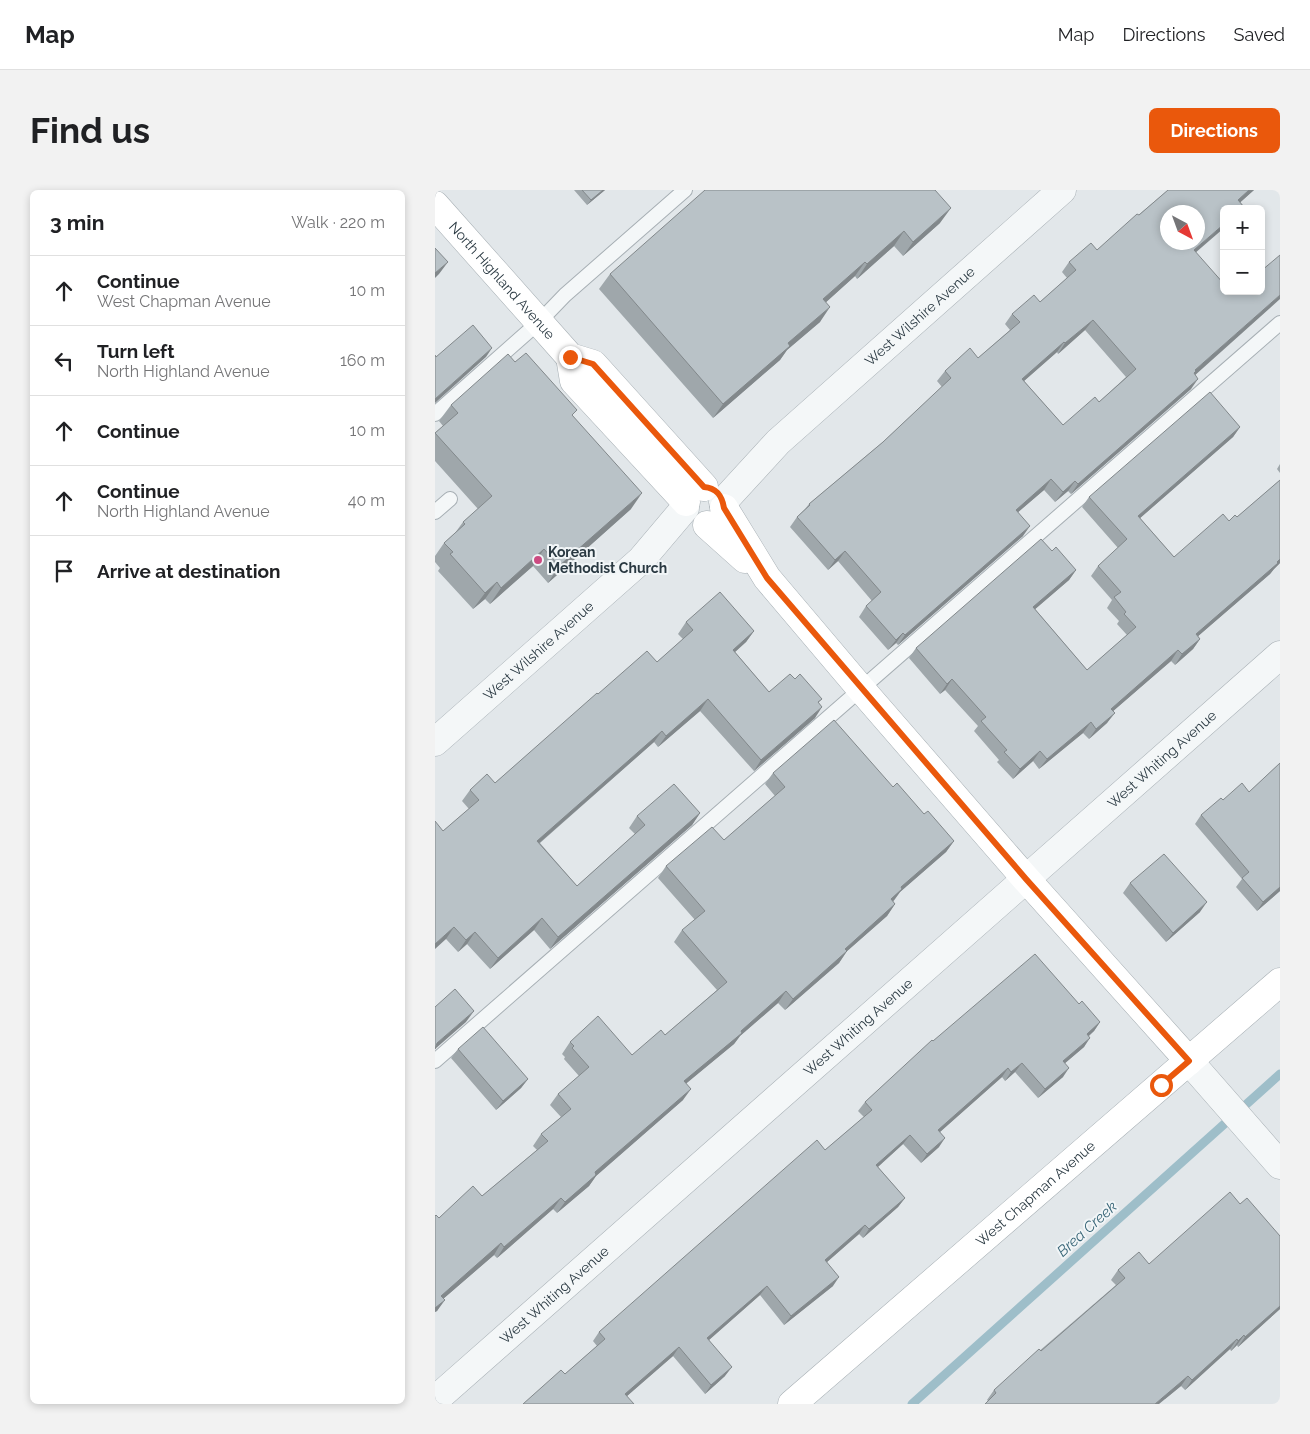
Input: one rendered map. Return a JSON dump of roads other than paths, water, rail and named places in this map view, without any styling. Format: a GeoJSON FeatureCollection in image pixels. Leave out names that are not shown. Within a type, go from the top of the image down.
{"type":"FeatureCollection","features":[{"type":"Feature","properties":{"kind":"street","name":"West Wilshire Avenue"},"geometry":{"type":"LineString","coordinates":[[435,742],[1062,190]]}},
{"type":"Feature","properties":{"kind":"street","name":"North Highland Avenue"},"geometry":{"type":"LineString","coordinates":[[435,205],[570,357],[574,381],[705,505],[1026,879],[1272,1156]]}},
{"type":"Feature","properties":{"kind":"street","name":"West Whiting Avenue"},"geometry":{"type":"LineString","coordinates":[[435,1400],[1280,655]]}},
{"type":"Feature","properties":{"kind":"street","name":"West Chapman Avenue"},"geometry":{"type":"LineString","coordinates":[[792,1404],[1280,982]]}},
{"type":"Feature","properties":{"kind":"lane"},"geometry":{"type":"LineString","coordinates":[[435,414],[539,322],[565,295],[685,190]]}},
{"type":"Feature","properties":{"kind":"lane"},"geometry":{"type":"LineString","coordinates":[[435,1061],[1280,323]]}},
{"type":"Feature","properties":{"kind":"lane"},"geometry":{"type":"LineString","coordinates":[[435,512],[450,499]]}},
{"type":"Feature","properties":{"kind":"waterway","name":"Brea Creek"},"geometry":{"type":"LineString","coordinates":[[912,1404],[1280,1074]]}},
{"type":"Feature","properties":{"kind":"place","name":"Korean Methodist Church"},"geometry":{"type":"Point","coordinates":[538,560]}}]}
